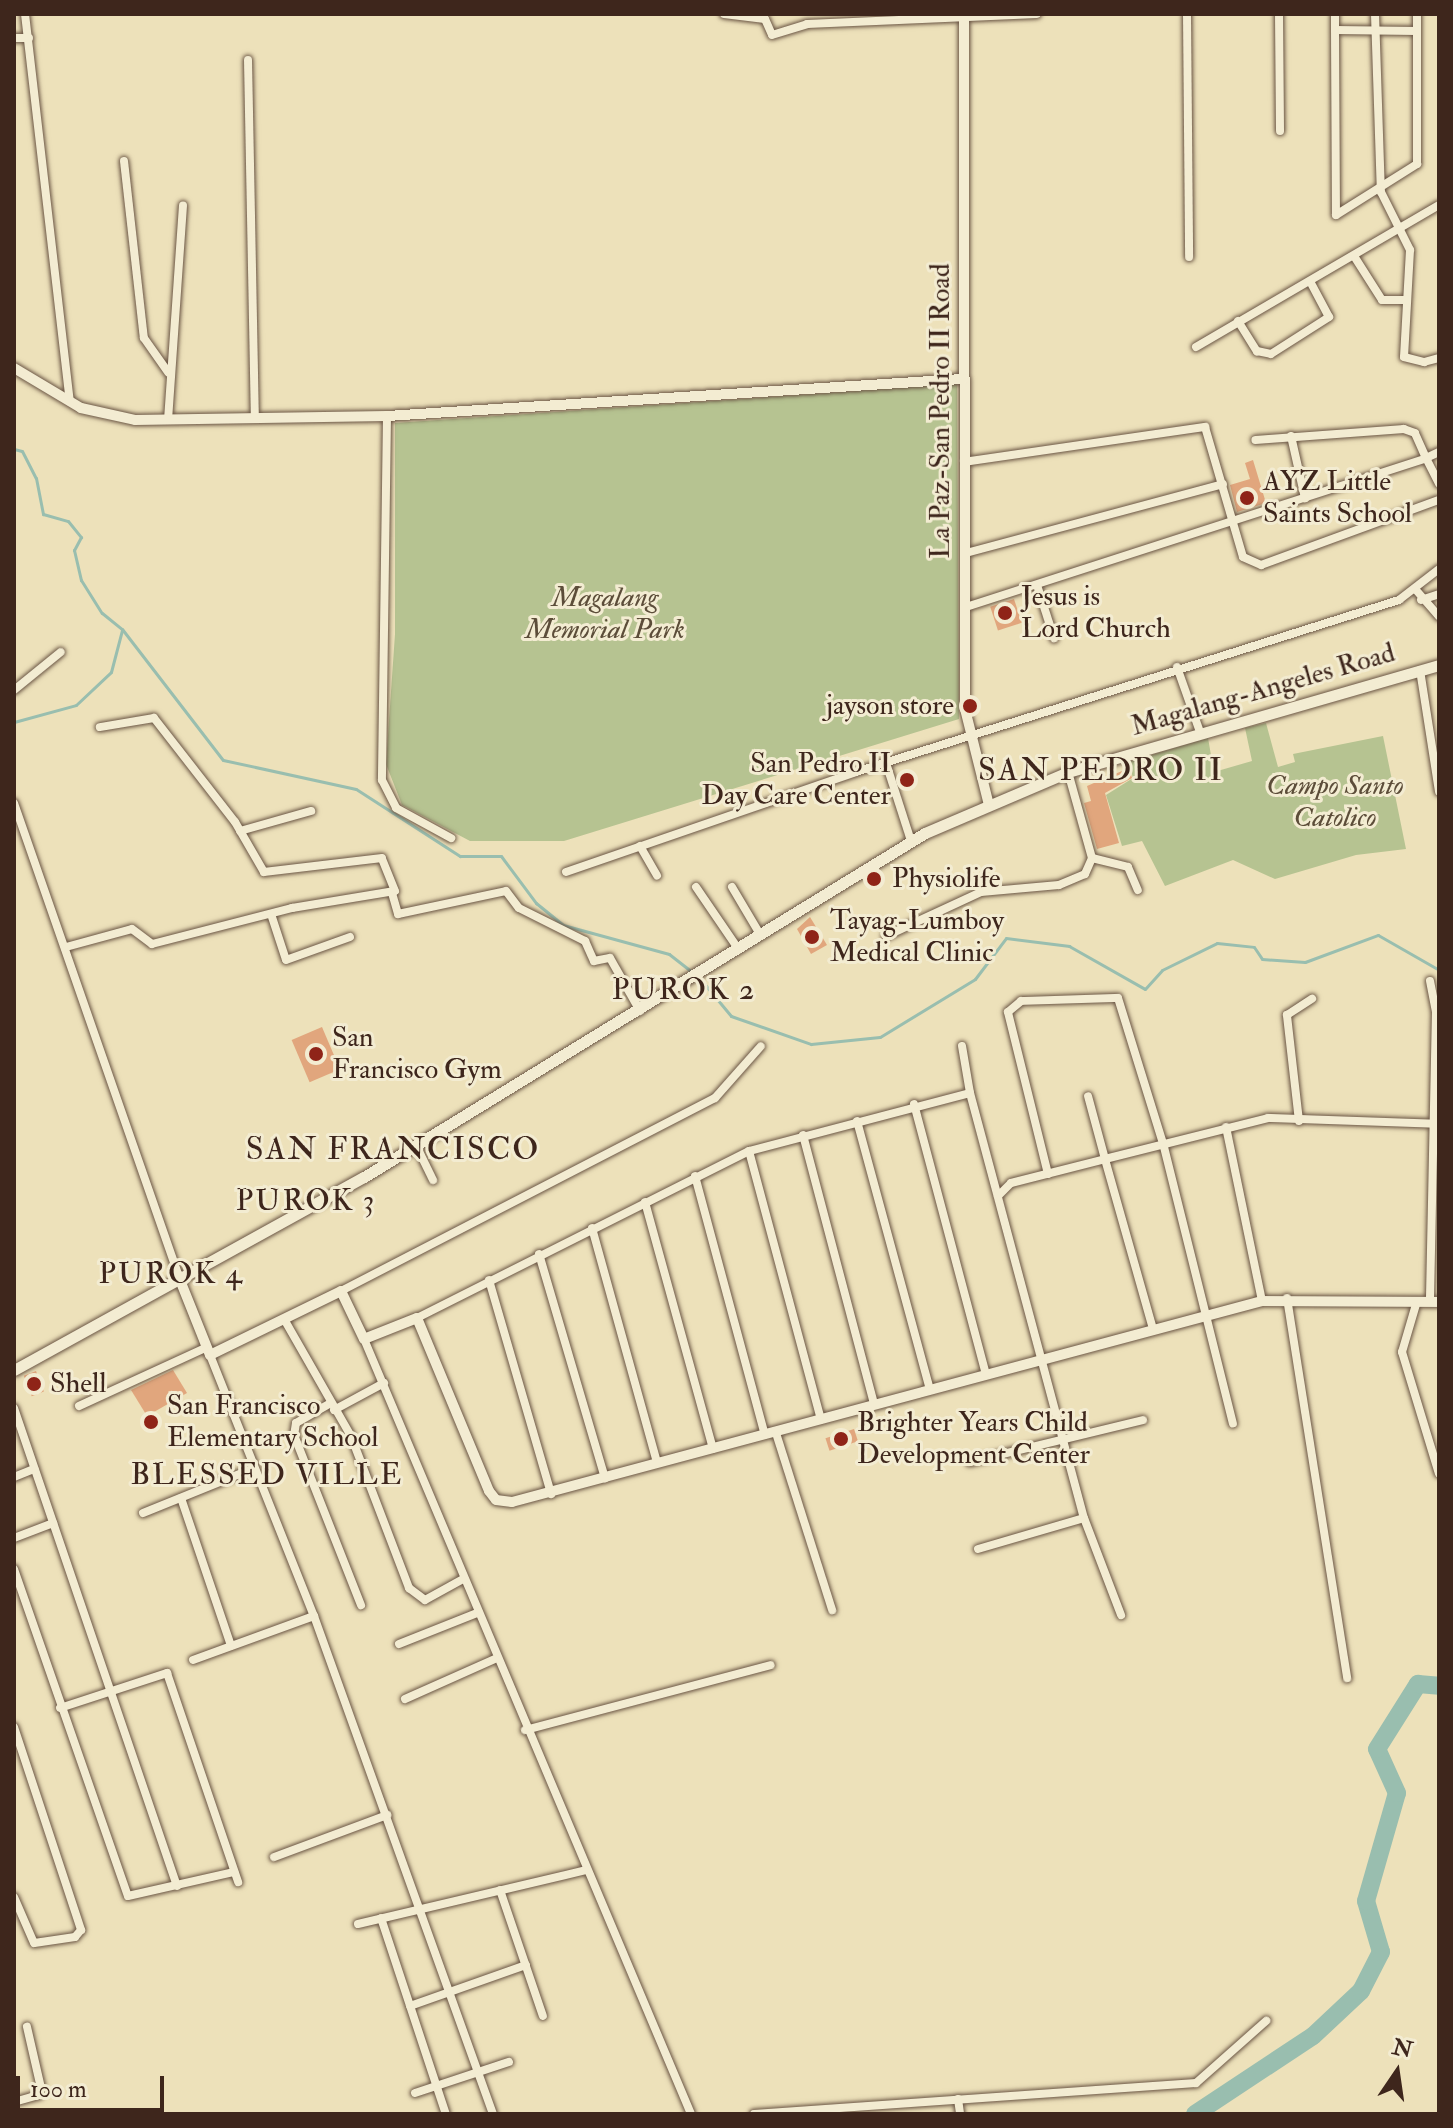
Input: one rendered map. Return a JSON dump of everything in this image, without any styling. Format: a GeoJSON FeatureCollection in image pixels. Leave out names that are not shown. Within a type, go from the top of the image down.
{"type":"FeatureCollection","features":[{"type":"Feature","properties":{"kind":"main road","name":"Magalang-Angeles Road"},"geometry":{"type":"LineString","coordinates":[[14,1370],[178,1275],[416,1145],[704,973],[911,841],[1068,772],[1439,665]]}},
{"type":"Feature","properties":{"kind":"street"},"geometry":{"type":"LineString","coordinates":[[25,14],[70,401]]}},
{"type":"Feature","properties":{"kind":"street"},"geometry":{"type":"LineString","coordinates":[[724,14],[763,17],[772,35],[807,24],[1037,14]]}},
{"type":"Feature","properties":{"kind":"street"},"geometry":{"type":"LineString","coordinates":[[1187,14],[1189,257]]}},
{"type":"Feature","properties":{"kind":"street"},"geometry":{"type":"LineString","coordinates":[[1279,14],[1280,131]]}},
{"type":"Feature","properties":{"kind":"street"},"geometry":{"type":"LineString","coordinates":[[1335,14],[1336,215],[1381,192],[1417,164],[1417,14]]}},
{"type":"Feature","properties":{"kind":"street"},"geometry":{"type":"LineString","coordinates":[[1375,14],[1381,192],[1410,250],[1404,357],[1424,362],[1439,358]]}},
{"type":"Feature","properties":{"kind":"street","name":"La Paz-San Pedro II Road"},"geometry":{"type":"LineString","coordinates":[[964,18],[963,379],[969,736],[989,805]]}},
{"type":"Feature","properties":{"kind":"street"},"geometry":{"type":"LineString","coordinates":[[1335,30],[1417,31]]}},
{"type":"Feature","properties":{"kind":"street"},"geometry":{"type":"LineString","coordinates":[[14,38],[29,38]]}},
{"type":"Feature","properties":{"kind":"street"},"geometry":{"type":"LineString","coordinates":[[248,60],[255,419]]}},
{"type":"Feature","properties":{"kind":"street"},"geometry":{"type":"LineString","coordinates":[[124,161],[144,338],[168,372]]}},
{"type":"Feature","properties":{"kind":"street"},"geometry":{"type":"LineString","coordinates":[[1196,347],[1439,205]]}},
{"type":"Feature","properties":{"kind":"street"},"geometry":{"type":"LineString","coordinates":[[168,420],[168,372],[179,320],[183,206]]}},
{"type":"Feature","properties":{"kind":"street"},"geometry":{"type":"LineString","coordinates":[[1354,256],[1382,300],[1407,300]]}},
{"type":"Feature","properties":{"kind":"street"},"geometry":{"type":"LineString","coordinates":[[1238,321],[1257,351],[1271,354],[1329,317],[1310,282]]}},
{"type":"Feature","properties":{"kind":"street"},"geometry":{"type":"LineString","coordinates":[[14,368],[70,401],[106,417],[168,420],[387,416],[963,379]]}},
{"type":"Feature","properties":{"kind":"street"},"geometry":{"type":"LineString","coordinates":[[387,416],[382,780],[396,808],[451,838]]}},
{"type":"Feature","properties":{"kind":"street"},"geometry":{"type":"LineString","coordinates":[[964,462],[1201,426],[1208,431],[1243,557],[1261,565],[1439,500]]}},
{"type":"Feature","properties":{"kind":"street"},"geometry":{"type":"LineString","coordinates":[[1255,440],[1404,429],[1415,433],[1439,484]]}},
{"type":"Feature","properties":{"kind":"street"},"geometry":{"type":"LineString","coordinates":[[1291,436],[1305,498]]}},
{"type":"Feature","properties":{"kind":"street"},"geometry":{"type":"LineString","coordinates":[[966,607],[1234,523],[1439,452]]}},
{"type":"Feature","properties":{"kind":"street"},"geometry":{"type":"LineString","coordinates":[[966,553],[1223,484]]}},
{"type":"Feature","properties":{"kind":"street"},"geometry":{"type":"LineString","coordinates":[[566,872],[886,763],[1416,590],[1439,569]]}},
{"type":"Feature","properties":{"kind":"street"},"geometry":{"type":"LineString","coordinates":[[1037,585],[1054,638]]}},
{"type":"Feature","properties":{"kind":"street"},"geometry":{"type":"LineString","coordinates":[[1416,590],[1421,600],[1439,616]]}},
{"type":"Feature","properties":{"kind":"street"},"geometry":{"type":"LineString","coordinates":[[1421,600],[1439,594]]}},
{"type":"Feature","properties":{"kind":"street"},"geometry":{"type":"LineString","coordinates":[[14,690],[61,652]]}},
{"type":"Feature","properties":{"kind":"street"},"geometry":{"type":"LineString","coordinates":[[1177,667],[1200,732]]}},
{"type":"Feature","properties":{"kind":"street"},"geometry":{"type":"LineString","coordinates":[[1420,670],[1439,792]]}},
{"type":"Feature","properties":{"kind":"street"},"geometry":{"type":"LineString","coordinates":[[100,727],[154,718],[240,831],[267,873],[382,858],[398,914],[506,891],[519,908],[585,941],[594,961],[610,958],[640,1011]]}},
{"type":"Feature","properties":{"kind":"street"},"geometry":{"type":"LineString","coordinates":[[886,763],[911,841]]}},
{"type":"Feature","properties":{"kind":"street"},"geometry":{"type":"LineString","coordinates":[[886,936],[981,892],[1069,881],[1085,874],[1092,858],[1068,772]]}},
{"type":"Feature","properties":{"kind":"street"},"geometry":{"type":"LineString","coordinates":[[14,803],[178,1275],[252,1469],[314,1616],[452,1991],[493,2114]]}},
{"type":"Feature","properties":{"kind":"street"},"geometry":{"type":"LineString","coordinates":[[240,831],[311,811]]}},
{"type":"Feature","properties":{"kind":"street"},"geometry":{"type":"LineString","coordinates":[[640,846],[657,876]]}},
{"type":"Feature","properties":{"kind":"street"},"geometry":{"type":"LineString","coordinates":[[1092,858],[1128,867],[1138,890]]}},
{"type":"Feature","properties":{"kind":"street"},"geometry":{"type":"LineString","coordinates":[[696,887],[739,950]]}},
{"type":"Feature","properties":{"kind":"street"},"geometry":{"type":"LineString","coordinates":[[732,887],[761,936]]}},
{"type":"Feature","properties":{"kind":"street"},"geometry":{"type":"LineString","coordinates":[[66,947],[132,929],[152,944],[271,914],[392,893]]}},
{"type":"Feature","properties":{"kind":"street"},"geometry":{"type":"LineString","coordinates":[[271,914],[286,960],[350,937]]}},
{"type":"Feature","properties":{"kind":"street"},"geometry":{"type":"LineString","coordinates":[[417,1318],[489,1491],[496,1500],[512,1502],[1262,1301],[1287,1297],[1434,1301],[1436,1011],[1430,981]]}},
{"type":"Feature","properties":{"kind":"street"},"geometry":{"type":"LineString","coordinates":[[1299,1121],[1287,1015],[1312,999]]}},
{"type":"Feature","properties":{"kind":"street"},"geometry":{"type":"LineString","coordinates":[[1048,1174],[1009,1026],[1010,1008],[1021,1001],[1121,1000],[1163,1143],[1233,1423]]}},
{"type":"Feature","properties":{"kind":"street"},"geometry":{"type":"LineString","coordinates":[[79,1406],[284,1319],[715,1098],[761,1046]]}},
{"type":"Feature","properties":{"kind":"street"},"geometry":{"type":"LineString","coordinates":[[962,1046],[970,1093],[1084,1518],[1121,1615]]}},
{"type":"Feature","properties":{"kind":"street"},"geometry":{"type":"LineString","coordinates":[[364,1339],[417,1318],[749,1151],[914,1104],[970,1093]]}},
{"type":"Feature","properties":{"kind":"street"},"geometry":{"type":"LineString","coordinates":[[1088,1096],[1153,1329]]}},
{"type":"Feature","properties":{"kind":"street"},"geometry":{"type":"LineString","coordinates":[[914,1104],[986,1375]]}},
{"type":"Feature","properties":{"kind":"street"},"geometry":{"type":"LineString","coordinates":[[998,1196],[1011,1183],[1268,1118],[1436,1124]]}},
{"type":"Feature","properties":{"kind":"street"},"geometry":{"type":"LineString","coordinates":[[857,1121],[930,1390]]}},
{"type":"Feature","properties":{"kind":"street"},"geometry":{"type":"LineString","coordinates":[[1226,1127],[1262,1301]]}},
{"type":"Feature","properties":{"kind":"street"},"geometry":{"type":"LineString","coordinates":[[803,1135],[874,1404]]}},
{"type":"Feature","properties":{"kind":"street"},"geometry":{"type":"LineString","coordinates":[[416,1145],[433,1180]]}},
{"type":"Feature","properties":{"kind":"street"},"geometry":{"type":"LineString","coordinates":[[749,1151],[821,1420]]}},
{"type":"Feature","properties":{"kind":"street"},"geometry":{"type":"LineString","coordinates":[[695,1176],[770,1434],[832,1610]]}},
{"type":"Feature","properties":{"kind":"street"},"geometry":{"type":"LineString","coordinates":[[645,1202],[713,1449]]}},
{"type":"Feature","properties":{"kind":"street"},"geometry":{"type":"LineString","coordinates":[[592,1228],[657,1463]]}},
{"type":"Feature","properties":{"kind":"street"},"geometry":{"type":"LineString","coordinates":[[539,1254],[605,1478]]}},
{"type":"Feature","properties":{"kind":"street"},"geometry":{"type":"LineString","coordinates":[[489,1280],[551,1494]]}},
{"type":"Feature","properties":{"kind":"street"},"geometry":{"type":"LineString","coordinates":[[341,1291],[384,1383],[495,1659],[691,2114]]}},
{"type":"Feature","properties":{"kind":"street"},"geometry":{"type":"LineString","coordinates":[[1287,1297],[1347,1678]]}},
{"type":"Feature","properties":{"kind":"street"},"geometry":{"type":"LineString","coordinates":[[1417,1301],[1402,1352],[1439,1474]]}},
{"type":"Feature","properties":{"kind":"street"},"geometry":{"type":"LineString","coordinates":[[284,1319],[331,1407],[351,1436],[416,1598],[430,1598],[463,1579]]}},
{"type":"Feature","properties":{"kind":"street"},"geometry":{"type":"LineString","coordinates":[[361,1605],[294,1435],[296,1423],[384,1383]]}},
{"type":"Feature","properties":{"kind":"street"},"geometry":{"type":"LineString","coordinates":[[14,1408],[114,1691],[177,1886]]}},
{"type":"Feature","properties":{"kind":"street"},"geometry":{"type":"LineString","coordinates":[[970,1462],[1143,1420]]}},
{"type":"Feature","properties":{"kind":"street"},"geometry":{"type":"LineString","coordinates":[[14,1477],[34,1469]]}},
{"type":"Feature","properties":{"kind":"street"},"geometry":{"type":"LineString","coordinates":[[143,1513],[252,1469]]}},
{"type":"Feature","properties":{"kind":"street"},"geometry":{"type":"LineString","coordinates":[[181,1498],[231,1646]]}},
{"type":"Feature","properties":{"kind":"street"},"geometry":{"type":"LineString","coordinates":[[978,1549],[1084,1518]]}},
{"type":"Feature","properties":{"kind":"street"},"geometry":{"type":"LineString","coordinates":[[14,1538],[53,1523]]}},
{"type":"Feature","properties":{"kind":"street"},"geometry":{"type":"LineString","coordinates":[[14,1569],[128,1896],[234,1872]]}},
{"type":"Feature","properties":{"kind":"street"},"geometry":{"type":"LineString","coordinates":[[399,1644],[477,1613]]}},
{"type":"Feature","properties":{"kind":"street"},"geometry":{"type":"LineString","coordinates":[[193,1660],[314,1616]]}},
{"type":"Feature","properties":{"kind":"street"},"geometry":{"type":"LineString","coordinates":[[405,1699],[495,1659]]}},
{"type":"Feature","properties":{"kind":"street"},"geometry":{"type":"LineString","coordinates":[[525,1730],[771,1665]]}},
{"type":"Feature","properties":{"kind":"street"},"geometry":{"type":"LineString","coordinates":[[60,1708],[167,1673],[238,1882]]}},
{"type":"Feature","properties":{"kind":"street"},"geometry":{"type":"LineString","coordinates":[[14,1727],[81,1930],[75,1937],[34,1943],[14,1897]]}},
{"type":"Feature","properties":{"kind":"street"},"geometry":{"type":"LineString","coordinates":[[274,1857],[387,1815]]}},
{"type":"Feature","properties":{"kind":"street"},"geometry":{"type":"LineString","coordinates":[[358,1924],[586,1870]]}},
{"type":"Feature","properties":{"kind":"street"},"geometry":{"type":"LineString","coordinates":[[500,1890],[543,2016]]}},
{"type":"Feature","properties":{"kind":"street"},"geometry":{"type":"LineString","coordinates":[[381,1918],[446,2114]]}},
{"type":"Feature","properties":{"kind":"street"},"geometry":{"type":"LineString","coordinates":[[410,2006],[526,1965]]}},
{"type":"Feature","properties":{"kind":"street"},"geometry":{"type":"LineString","coordinates":[[754,2114],[1196,2083],[1266,2021]]}},
{"type":"Feature","properties":{"kind":"street"},"geometry":{"type":"LineString","coordinates":[[14,2102],[39,2095],[41,2088],[27,2027]]}},
{"type":"Feature","properties":{"kind":"street"},"geometry":{"type":"LineString","coordinates":[[415,2093],[509,2062]]}},
{"type":"Feature","properties":{"kind":"street"},"geometry":{"type":"LineString","coordinates":[[958,2099],[960,2114]]}},
{"type":"Feature","properties":{"kind":"green space","name":"Magalang Memorial Park"},"geometry":{"type":"Polygon","coordinates":[[[957,384],[959,719],[564,841],[470,841],[402,805],[386,764],[395,634],[395,423],[957,384]]]}},
{"type":"Feature","properties":{"kind":"green space","name":"Campo Santo Catolico"},"geometry":{"type":"Polygon","coordinates":[[[1266,723],[1278,767],[1295,762],[1293,754],[1383,736],[1406,849],[1356,855],[1275,879],[1233,860],[1165,886],[1142,841],[1122,846],[1106,795],[1133,778],[1128,762],[1208,738],[1214,772],[1252,761],[1245,728],[1266,723]]]}},
{"type":"Feature","properties":{"kind":"building","name":"AYZ Little Saints School"},"geometry":{"type":"Polygon","coordinates":[[[1253,460],[1266,503],[1237,512],[1230,485],[1250,479],[1245,463],[1253,460]]]}},
{"type":"Feature","properties":{"kind":"building","name":"Jesus is Lord Church"},"geometry":{"type":"Polygon","coordinates":[[[1014,599],[1022,623],[998,631],[990,607],[1014,599]]]}},
{"type":"Feature","properties":{"kind":"building"},"geometry":{"type":"Polygon","coordinates":[[[1129,768],[1132,778],[1105,793],[1119,843],[1097,849],[1084,803],[1091,801],[1087,786],[1129,768]]]}},
{"type":"Feature","properties":{"kind":"building","name":"Tayag-Lumboy Medical Clinic"},"geometry":{"type":"Polygon","coordinates":[[[810,917],[827,945],[811,954],[797,929],[810,917]]]}},
{"type":"Feature","properties":{"kind":"building","name":"San Francisco Gym"},"geometry":{"type":"Polygon","coordinates":[[[322,1027],[340,1069],[310,1082],[292,1040],[322,1027]]]}},
{"type":"Feature","properties":{"kind":"building"},"geometry":{"type":"Polygon","coordinates":[[[173,1370],[187,1393],[147,1416],[131,1390],[173,1370]]]}},
{"type":"Feature","properties":{"kind":"building","name":"Shell"},"geometry":{"type":"Polygon","coordinates":[[[36,1371],[44,1392],[32,1396],[24,1376],[36,1371]]]}},
{"type":"Feature","properties":{"kind":"building","name":"Brighter Years Child Development Center"},"geometry":{"type":"Polygon","coordinates":[[[854,1429],[858,1441],[829,1451],[825,1438],[854,1429]]]}},
{"type":"Feature","properties":{"kind":"waterway"},"geometry":{"type":"LineString","coordinates":[[14,449],[22,451],[36,478],[43,514],[68,521],[81,537],[74,550],[81,580],[102,613],[122,629],[223,760],[356,789],[460,856],[501,856],[536,903],[563,925],[669,954],[691,971]]}},
{"type":"Feature","properties":{"kind":"waterway"},"geometry":{"type":"LineString","coordinates":[[14,722],[76,705],[111,672],[122,630]]}},
{"type":"Feature","properties":{"kind":"waterway"},"geometry":{"type":"LineString","coordinates":[[697,975],[731,1016],[811,1044],[880,1037],[975,979],[1006,938],[1069,946],[1145,989],[1162,970],[1217,943],[1254,947],[1262,959],[1305,962],[1378,935],[1439,970]]}},
{"type":"Feature","properties":{"kind":"waterway"},"geometry":{"type":"LineString","coordinates":[[1195,2114],[1313,2036],[1361,1991],[1381,1952],[1366,1901],[1397,1793],[1377,1749],[1418,1684],[1439,1686]]}},
{"type":"Feature","properties":{"kind":"place","name":"AYZ Little Saints School"},"geometry":{"type":"Point","coordinates":[1247,498]}},
{"type":"Feature","properties":{"kind":"place","name":"Jesus is Lord Church"},"geometry":{"type":"Point","coordinates":[1005,613]}},
{"type":"Feature","properties":{"kind":"place","name":"jayson store"},"geometry":{"type":"Point","coordinates":[970,706]}},
{"type":"Feature","properties":{"kind":"place","name":"San Pedro II Day Care Center"},"geometry":{"type":"Point","coordinates":[907,780]}},
{"type":"Feature","properties":{"kind":"place","name":"Physiolife"},"geometry":{"type":"Point","coordinates":[874,879]}},
{"type":"Feature","properties":{"kind":"place","name":"Tayag-Lumboy Medical Clinic"},"geometry":{"type":"Point","coordinates":[812,937]}},
{"type":"Feature","properties":{"kind":"place","name":"San Francisco Gym"},"geometry":{"type":"Point","coordinates":[316,1054]}},
{"type":"Feature","properties":{"kind":"place","name":"Shell"},"geometry":{"type":"Point","coordinates":[34,1384]}},
{"type":"Feature","properties":{"kind":"place","name":"San Francisco Elementary School"},"geometry":{"type":"Point","coordinates":[151,1422]}},
{"type":"Feature","properties":{"kind":"place","name":"Brighter Years Child Development Center"},"geometry":{"type":"Point","coordinates":[841,1439]}},
{"type":"Feature","properties":{"kind":"district","name":"SAN PEDRO II"},"geometry":{"type":"Point","coordinates":[1101,770]}},
{"type":"Feature","properties":{"kind":"district","name":"PUROK 2"},"geometry":{"type":"Point","coordinates":[684,990]}},
{"type":"Feature","properties":{"kind":"district","name":"SAN FRANCISCO"},"geometry":{"type":"Point","coordinates":[393,1149]}},
{"type":"Feature","properties":{"kind":"district","name":"PUROK 3"},"geometry":{"type":"Point","coordinates":[306,1201]}},
{"type":"Feature","properties":{"kind":"district","name":"PUROK 4"},"geometry":{"type":"Point","coordinates":[171,1274]}},
{"type":"Feature","properties":{"kind":"district","name":"BLESSED VILLE"},"geometry":{"type":"Point","coordinates":[267,1475]}}]}
